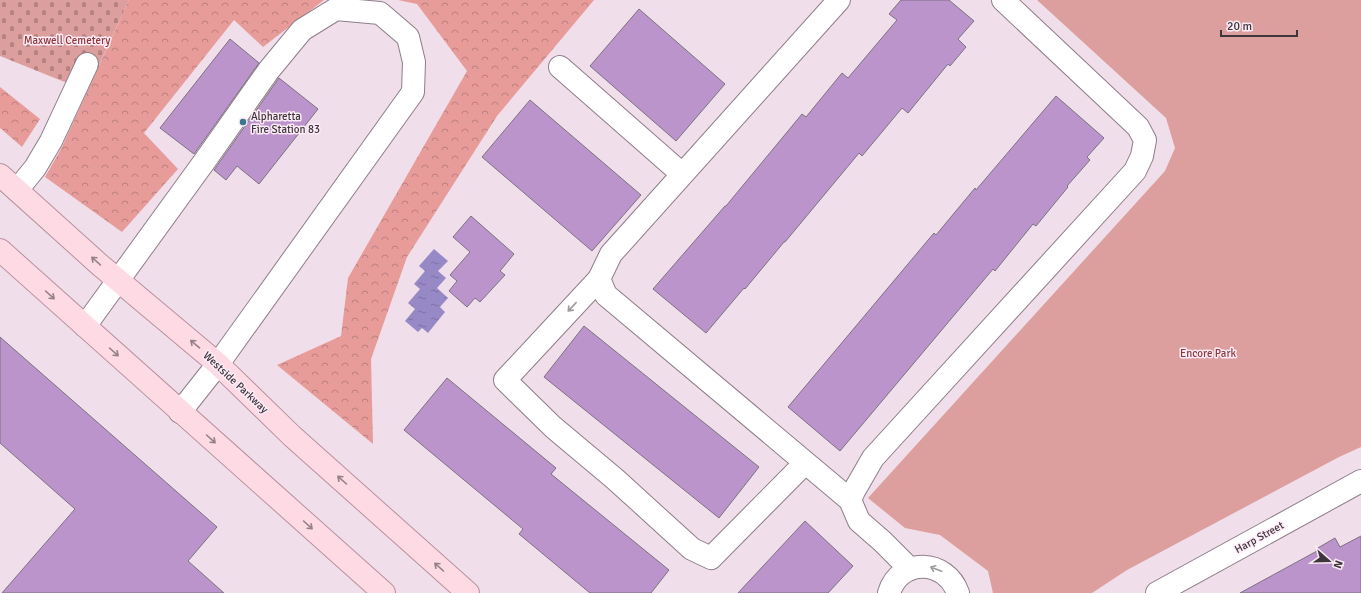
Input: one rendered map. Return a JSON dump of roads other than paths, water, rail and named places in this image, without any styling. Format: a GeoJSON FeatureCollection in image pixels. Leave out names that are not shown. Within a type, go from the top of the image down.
{"type":"FeatureCollection","features":[{"type":"Feature","properties":{"kind":"main road","name":"Westside Parkway"},"geometry":{"type":"LineString","coordinates":[[0,175],[118,280],[218,364],[292,436],[468,593]]}},
{"type":"Feature","properties":{"kind":"main road"},"geometry":{"type":"LineString","coordinates":[[0,250],[384,593]]}},
{"type":"Feature","properties":{"kind":"main road"},"geometry":{"type":"LineString","coordinates":[[0,259],[26,274]]}},
{"type":"Feature","properties":{"kind":"street"},"geometry":{"type":"LineString","coordinates":[[805,463],[711,558],[692,549],[615,479],[553,427],[505,380],[599,279],[611,254],[839,0]]}},
{"type":"Feature","properties":{"kind":"street"},"geometry":{"type":"LineString","coordinates":[[850,500],[873,458],[1131,175],[1142,156],[1145,140],[1138,128],[1003,0]]}},
{"type":"Feature","properties":{"kind":"street"},"geometry":{"type":"LineString","coordinates":[[85,326],[269,70],[302,30],[336,10],[380,13],[408,37],[414,62],[413,92],[218,364],[180,412]]}},
{"type":"Feature","properties":{"kind":"street"},"geometry":{"type":"LineString","coordinates":[[17,190],[35,168],[51,141],[87,64]]}},
{"type":"Feature","properties":{"kind":"street"},"geometry":{"type":"LineString","coordinates":[[560,67],[682,174]]}},
{"type":"Feature","properties":{"kind":"street"},"geometry":{"type":"LineString","coordinates":[[599,279],[606,295],[850,500],[859,521],[910,569]]}},
{"type":"Feature","properties":{"kind":"street","name":"Harp Street"},"geometry":{"type":"LineString","coordinates":[[1157,593],[1361,481]]}},
{"type":"Feature","properties":{"kind":"street"},"geometry":{"type":"LineString","coordinates":[[889,593],[895,580],[903,572],[915,567],[926,566],[938,569],[948,576],[955,585],[958,593]]}},
{"type":"Feature","properties":{"kind":"water"},"geometry":{"type":"Polygon","coordinates":[[[434,249],[448,261],[438,271],[446,278],[437,288],[448,298],[440,307],[445,312],[428,333],[422,328],[418,332],[405,321],[415,309],[408,303],[420,289],[414,284],[425,271],[419,266],[434,249]]]}},
{"type":"Feature","properties":{"kind":"place","name":"Alpharetta Fire Station 83"},"geometry":{"type":"Point","coordinates":[243,122]}},
{"type":"Feature","properties":{"kind":"park label","name":"Maxwell Cemetery"},"geometry":{"type":"Point","coordinates":[67,40]}},
{"type":"Feature","properties":{"kind":"park label","name":"Encore Park"},"geometry":{"type":"Point","coordinates":[1208,353]}}]}
